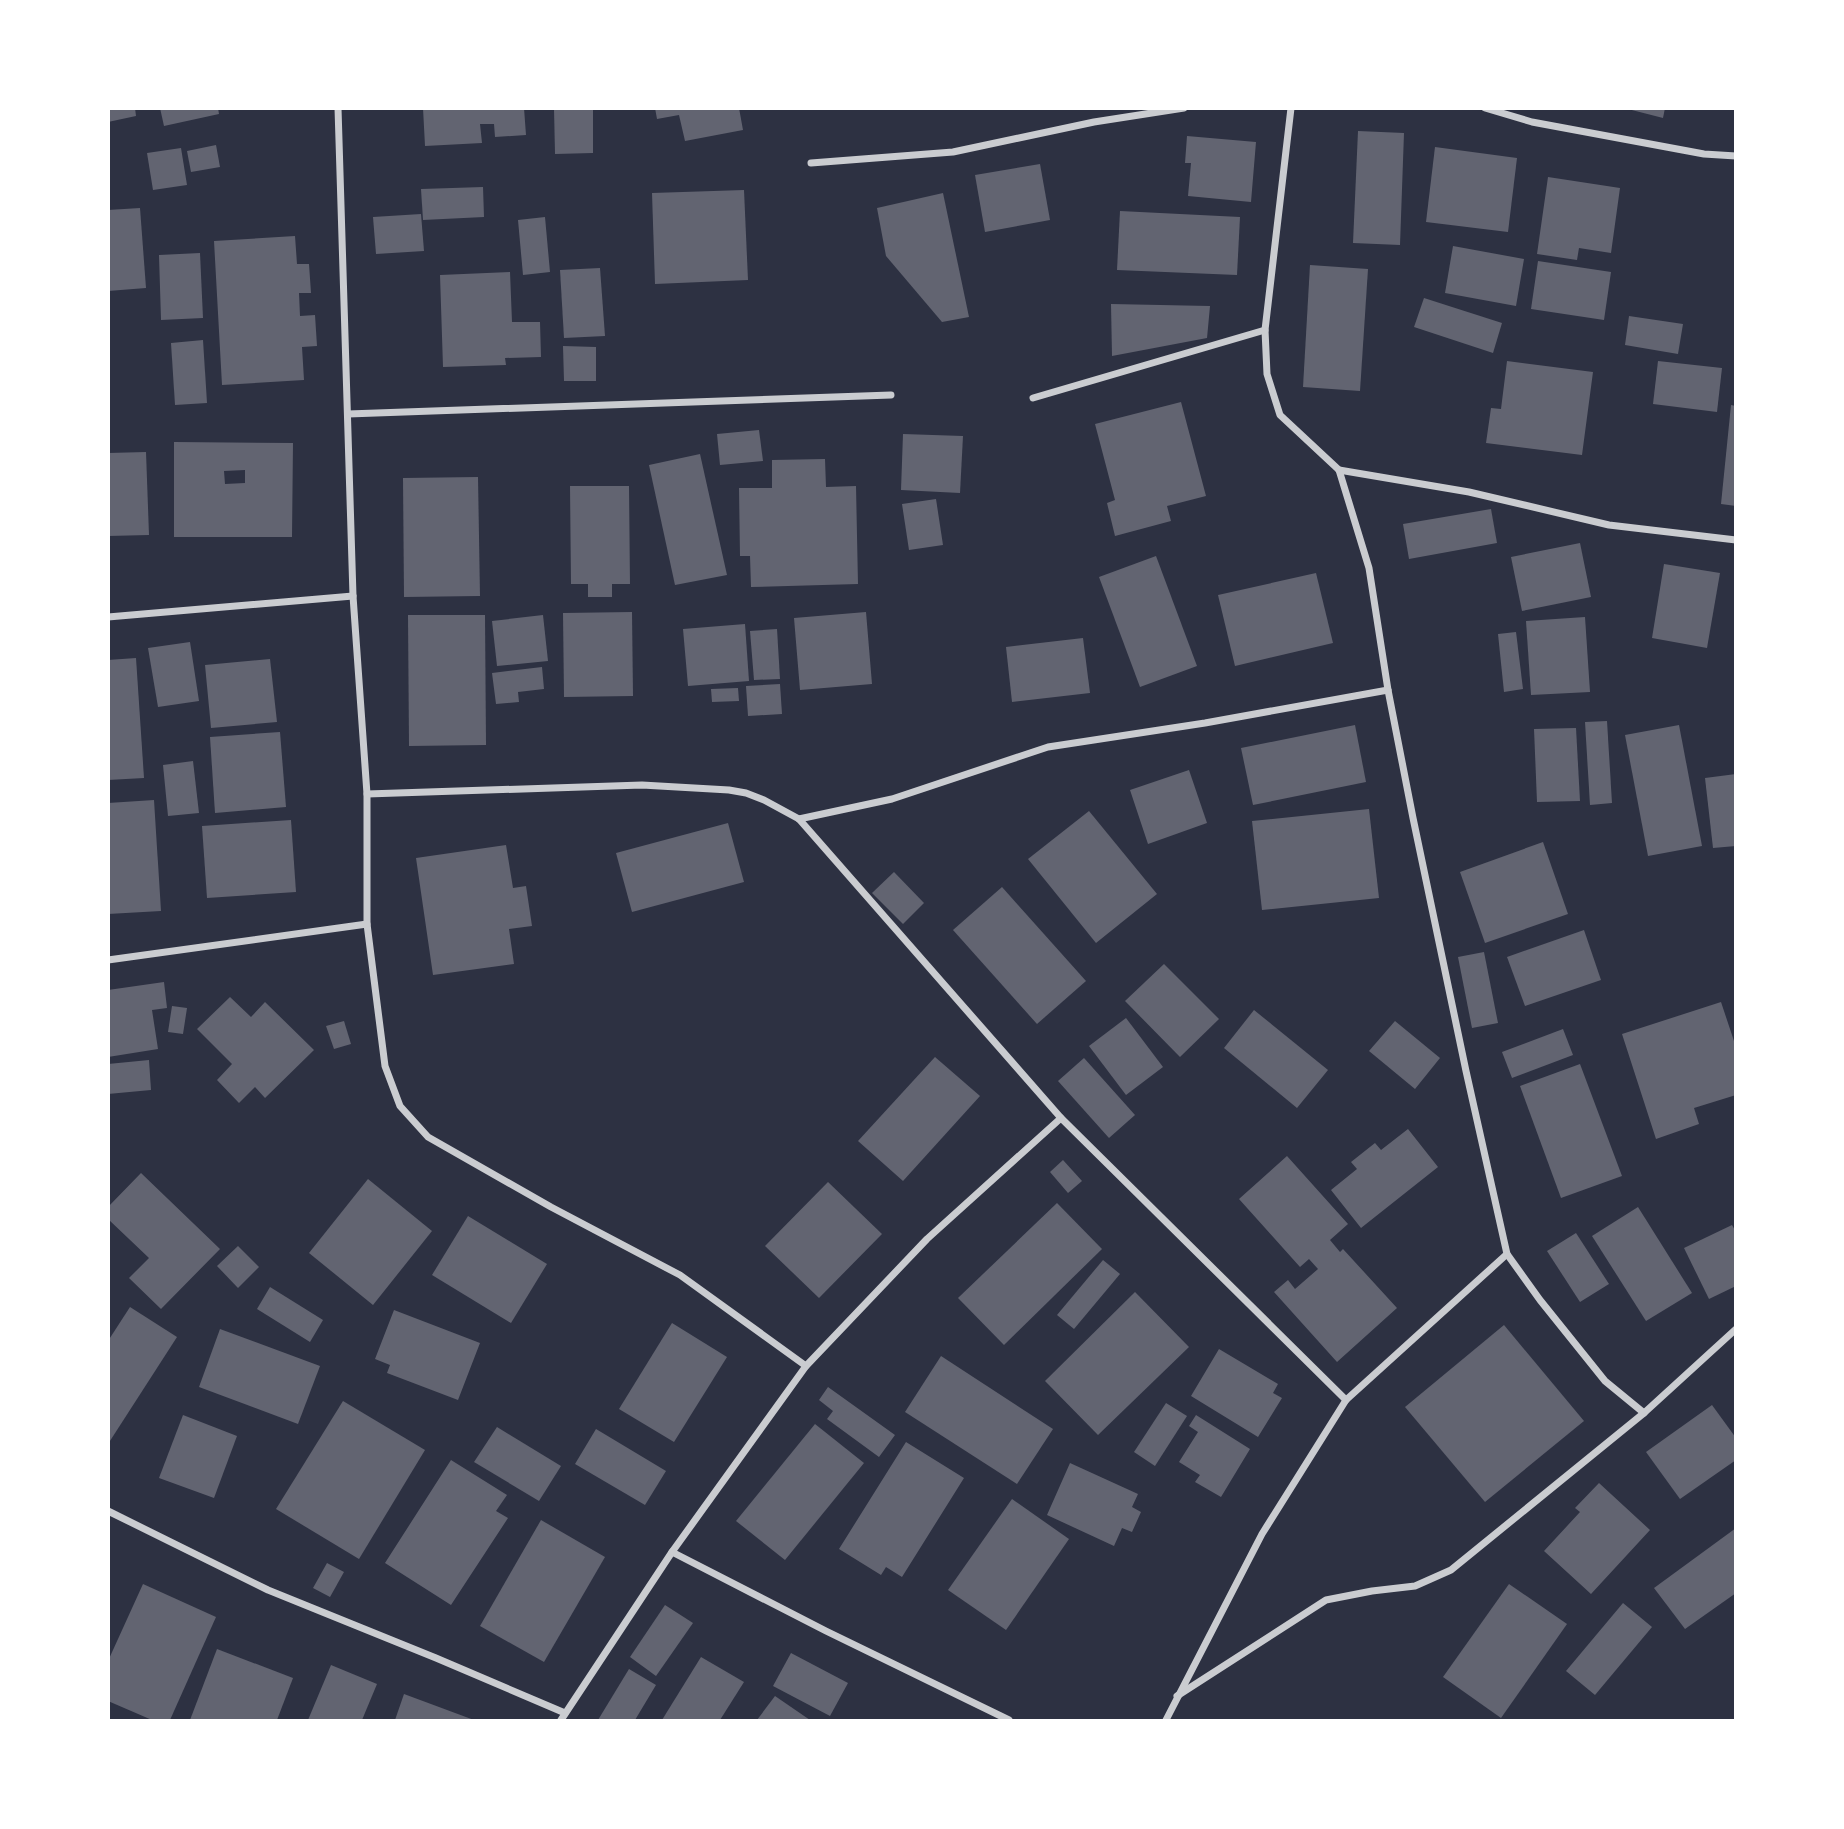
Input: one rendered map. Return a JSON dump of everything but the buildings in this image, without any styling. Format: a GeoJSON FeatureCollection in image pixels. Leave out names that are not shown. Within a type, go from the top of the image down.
{"type":"FeatureCollection","features":[{"type":"Feature","properties":{"kind":"street"},"geometry":{"type":"LineString","coordinates":[[338,108],[354,596],[367,794],[367,924],[385,1066],[400,1107],[428,1138],[680,1275],[806,1366]]}},
{"type":"Feature","properties":{"kind":"street"},"geometry":{"type":"LineString","coordinates":[[811,163],[953,152],[1094,122],[1184,108]]}},
{"type":"Feature","properties":{"kind":"street"},"geometry":{"type":"LineString","coordinates":[[1291,108],[1265,330],[1267,374],[1280,415],[1339,470],[1369,568],[1388,690],[1465,1071],[1507,1254],[1605,1381],[1644,1413]]}},
{"type":"Feature","properties":{"kind":"street"},"geometry":{"type":"LineString","coordinates":[[1485,108],[1532,122],[1704,154],[1735,156]]}},
{"type":"Feature","properties":{"kind":"street"},"geometry":{"type":"LineString","coordinates":[[1033,398],[1265,330]]}},
{"type":"Feature","properties":{"kind":"street"},"geometry":{"type":"LineString","coordinates":[[348,414],[891,395]]}},
{"type":"Feature","properties":{"kind":"street"},"geometry":{"type":"LineString","coordinates":[[1339,470],[1469,492],[1609,525],[1735,540]]}},
{"type":"Feature","properties":{"kind":"street"},"geometry":{"type":"LineString","coordinates":[[108,617],[354,596]]}},
{"type":"Feature","properties":{"kind":"street"},"geometry":{"type":"LineString","coordinates":[[799,819],[892,799],[1048,747],[1205,723],[1388,690]]}},
{"type":"Feature","properties":{"kind":"street"},"geometry":{"type":"LineString","coordinates":[[367,794],[642,785],[729,790],[764,800],[799,819],[1061,1118],[1346,1400]]}},
{"type":"Feature","properties":{"kind":"street"},"geometry":{"type":"LineString","coordinates":[[108,960],[367,924]]}},
{"type":"Feature","properties":{"kind":"street"},"geometry":{"type":"LineString","coordinates":[[108,1511],[268,1590],[436,1658],[563,1717],[672,1552],[806,1366],[927,1239],[1061,1118]]}},
{"type":"Feature","properties":{"kind":"street"},"geometry":{"type":"LineString","coordinates":[[1166,1720],[1262,1534],[1346,1400],[1507,1254]]}},
{"type":"Feature","properties":{"kind":"street"},"geometry":{"type":"LineString","coordinates":[[1177,1696],[1326,1600],[1415,1586],[1451,1570],[1644,1413],[1735,1329]]}},
{"type":"Feature","properties":{"kind":"street"},"geometry":{"type":"LineString","coordinates":[[672,1552],[1009,1720]]}}]}
